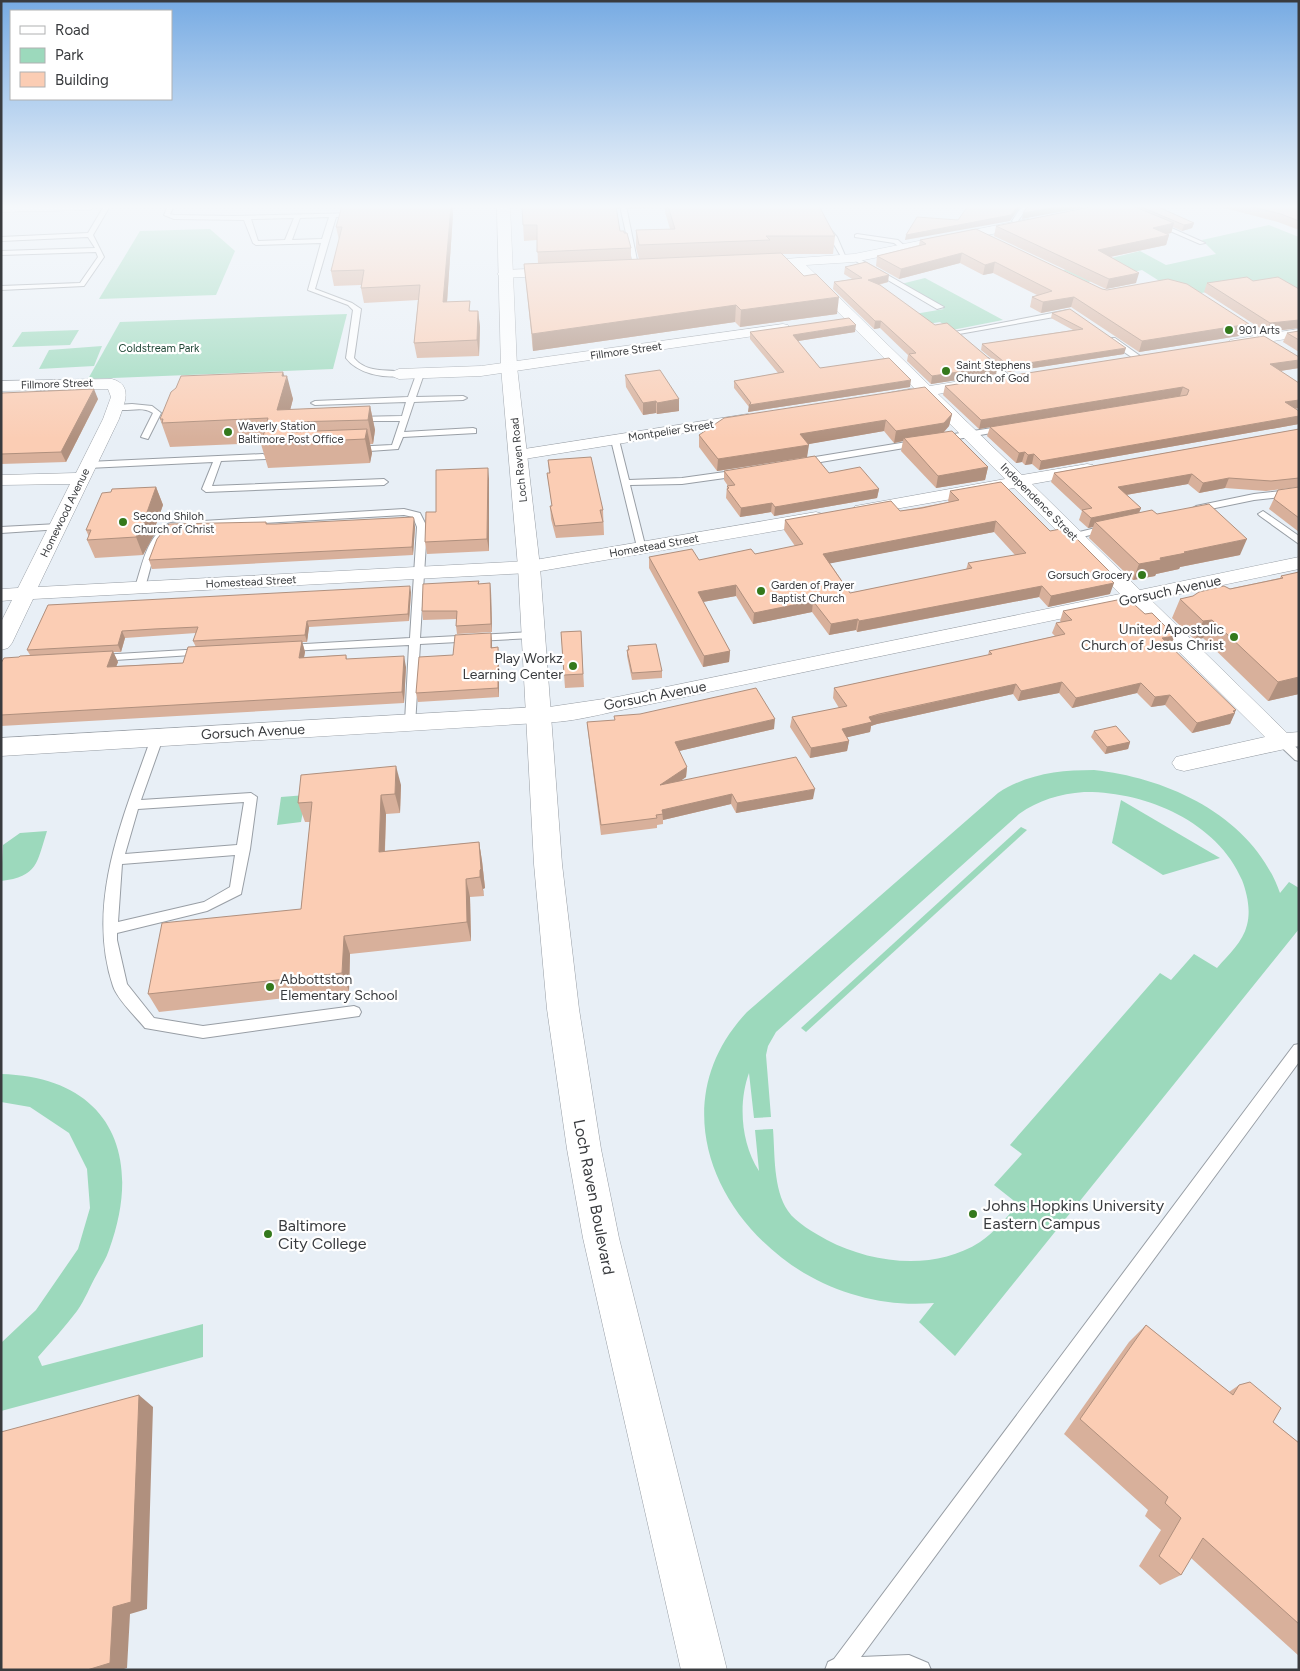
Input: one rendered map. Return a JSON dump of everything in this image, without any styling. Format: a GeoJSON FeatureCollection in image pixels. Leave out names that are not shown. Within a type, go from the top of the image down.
{"type":"FeatureCollection","features":[{"type":"Feature","properties":{"kind":"main road","name":"Loch Raven Road"},"geometry":{"type":"LineString","coordinates":[[505,284],[510,368],[529,567],[537,715]]}},
{"type":"Feature","properties":{"kind":"main road","name":"Gorsuch Avenue"},"geometry":{"type":"LineString","coordinates":[[1,747],[537,715]]}},
{"type":"Feature","properties":{"kind":"main road","name":"Loch Raven Boulevard"},"geometry":{"type":"LineString","coordinates":[[537,715],[554,931],[563,1009],[584,1149],[605,1255],[704,1670]]}},
{"type":"Feature","properties":{"kind":"street","name":"Independence Street"},"geometry":{"type":"LineString","coordinates":[[817,284],[1136,598],[1290,739]]}},
{"type":"Feature","properties":{"kind":"street"},"geometry":{"type":"LineString","coordinates":[[832,321],[852,318]]}},
{"type":"Feature","properties":{"kind":"street","name":"Fillmore Street"},"geometry":{"type":"LineString","coordinates":[[399,374],[510,368],[793,326]]}},
{"type":"Feature","properties":{"kind":"street"},"geometry":{"type":"LineString","coordinates":[[1248,328],[1285,352]]}},
{"type":"Feature","properties":{"kind":"street"},"geometry":{"type":"LineString","coordinates":[[1216,346],[1299,333]]}},
{"type":"Feature","properties":{"kind":"street"},"geometry":{"type":"LineString","coordinates":[[1120,361],[1158,355]]}},
{"type":"Feature","properties":{"kind":"street"},"geometry":{"type":"LineString","coordinates":[[877,399],[1026,376]]}},
{"type":"Feature","properties":{"kind":"street","name":"Fillmore Street"},"geometry":{"type":"LineString","coordinates":[[1,386],[112,384],[118,390],[119,396],[116,407]]}},
{"type":"Feature","properties":{"kind":"street","name":"Homewood Avenue"},"geometry":{"type":"LineString","coordinates":[[1,643],[116,407]]}},
{"type":"Feature","properties":{"kind":"street","name":"Montpelier Street"},"geometry":{"type":"LineString","coordinates":[[518,455],[759,417]]}},
{"type":"Feature","properties":{"kind":"street","name":"Homestead Street"},"geometry":{"type":"LineString","coordinates":[[1,595],[529,567],[1105,466]]}},
{"type":"Feature","properties":{"kind":"street"},"geometry":{"type":"LineString","coordinates":[[1,480],[85,471]]}},
{"type":"Feature","properties":{"kind":"street","name":"Gorsuch Avenue"},"geometry":{"type":"LineString","coordinates":[[537,715],[572,712],[617,704],[1299,563]]}},
{"type":"Feature","properties":{"kind":"street"},"geometry":{"type":"LineString","coordinates":[[1184,763],[1290,739]]}},
{"type":"Feature","properties":{"kind":"lane"},"geometry":{"type":"LineString","coordinates":[[1,288],[83,284]]}},
{"type":"Feature","properties":{"kind":"lane"},"geometry":{"type":"LineString","coordinates":[[313,284],[311,290],[350,304],[357,310],[350,358],[358,367],[399,374]]}},
{"type":"Feature","properties":{"kind":"lane"},"geometry":{"type":"LineString","coordinates":[[897,284],[940,307]]}},
{"type":"Feature","properties":{"kind":"lane"},"geometry":{"type":"LineString","coordinates":[[966,345],[953,333],[1070,312],[1078,317]]}},
{"type":"Feature","properties":{"kind":"lane"},"geometry":{"type":"LineString","coordinates":[[1108,337],[1139,358]]}},
{"type":"Feature","properties":{"kind":"lane"},"geometry":{"type":"LineString","coordinates":[[980,356],[1007,378]]}},
{"type":"Feature","properties":{"kind":"lane"},"geometry":{"type":"LineString","coordinates":[[347,449],[395,447],[420,374]]}},
{"type":"Feature","properties":{"kind":"lane"},"geometry":{"type":"LineString","coordinates":[[315,403],[462,398]]}},
{"type":"Feature","properties":{"kind":"lane"},"geometry":{"type":"LineString","coordinates":[[116,407],[148,406],[154,408],[157,413],[145,437]]}},
{"type":"Feature","properties":{"kind":"lane"},"geometry":{"type":"LineString","coordinates":[[347,420],[405,418]]}},
{"type":"Feature","properties":{"kind":"lane"},"geometry":{"type":"LineString","coordinates":[[789,465],[1018,426]]}},
{"type":"Feature","properties":{"kind":"lane"},"geometry":{"type":"LineString","coordinates":[[399,436],[472,431]]}},
{"type":"Feature","properties":{"kind":"lane"},"geometry":{"type":"LineString","coordinates":[[615,440],[641,548]]}},
{"type":"Feature","properties":{"kind":"lane"},"geometry":{"type":"LineString","coordinates":[[85,471],[218,459],[263,457]]}},
{"type":"Feature","properties":{"kind":"lane"},"geometry":{"type":"LineString","coordinates":[[218,459],[206,489],[384,482]]}},
{"type":"Feature","properties":{"kind":"lane"},"geometry":{"type":"LineString","coordinates":[[625,482],[653,484],[679,482],[751,471]]}},
{"type":"Feature","properties":{"kind":"lane"},"geometry":{"type":"LineString","coordinates":[[1182,512],[1254,497],[1299,492]]}},
{"type":"Feature","properties":{"kind":"lane"},"geometry":{"type":"LineString","coordinates":[[140,587],[156,542],[162,531],[167,527],[179,524],[404,512],[416,515],[422,527],[414,641],[411,722]]}},
{"type":"Feature","properties":{"kind":"lane"},"geometry":{"type":"LineString","coordinates":[[1263,514],[1299,541]]}},
{"type":"Feature","properties":{"kind":"lane"},"geometry":{"type":"LineString","coordinates":[[1074,536],[1119,526]]}},
{"type":"Feature","properties":{"kind":"lane"},"geometry":{"type":"LineString","coordinates":[[1,530],[58,527]]}},
{"type":"Feature","properties":{"kind":"lane"},"geometry":{"type":"LineString","coordinates":[[276,648],[532,634]]}},
{"type":"Feature","properties":{"kind":"lane"},"geometry":{"type":"LineString","coordinates":[[90,658],[217,652]]}},
{"type":"Feature","properties":{"kind":"lane"},"geometry":{"type":"LineString","coordinates":[[157,738],[135,805],[124,830],[114,872],[110,940],[120,986],[150,1024],[203,1032],[354,1012]]}},
{"type":"Feature","properties":{"kind":"lane"},"geometry":{"type":"LineString","coordinates":[[1290,739],[1299,757]]}},
{"type":"Feature","properties":{"kind":"lane"},"geometry":{"type":"LineString","coordinates":[[111,929],[207,906],[236,890],[251,797],[135,805]]}},
{"type":"Feature","properties":{"kind":"lane"},"geometry":{"type":"LineString","coordinates":[[117,860],[244,849]]}},
{"type":"Feature","properties":{"kind":"lane"},"geometry":{"type":"LineString","coordinates":[[836,1669],[1299,1050]]}},
{"type":"Feature","properties":{"kind":"lane"},"geometry":{"type":"LineString","coordinates":[[836,1669],[910,1666],[921,1670]]}},
{"type":"Feature","properties":{"kind":"green space"},"geometry":{"type":"Polygon","coordinates":[[[108,284],[221,284],[216,295],[99,299],[108,284]]]}},
{"type":"Feature","properties":{"kind":"green space"},"geometry":{"type":"Polygon","coordinates":[[[901,284],[936,284],[1003,320],[952,330],[940,322],[884,331],[903,316],[944,309],[901,284]]]}},
{"type":"Feature","properties":{"kind":"green space"},"geometry":{"type":"Polygon","coordinates":[[[1186,284],[1260,284],[1201,293],[1186,284]]]}},
{"type":"Feature","properties":{"kind":"green space"},"geometry":{"type":"Polygon","coordinates":[[[1280,284],[1299,284],[1299,289],[1280,284]]]}},
{"type":"Feature","properties":{"kind":"green space","name":"Coldstream Park"},"geometry":{"type":"Polygon","coordinates":[[[347,314],[333,369],[88,379],[120,322],[347,314]]]}},
{"type":"Feature","properties":{"kind":"green space"},"geometry":{"type":"Polygon","coordinates":[[[79,330],[70,345],[12,347],[22,332],[79,330]]]}},
{"type":"Feature","properties":{"kind":"green space"},"geometry":{"type":"Polygon","coordinates":[[[102,346],[94,366],[39,369],[49,350],[102,346]]]}},
{"type":"Feature","properties":{"kind":"green space"},"geometry":{"type":"Polygon","coordinates":[[[1081,770],[1122,774],[1179,792],[1205,806],[1229,823],[1250,843],[1267,866],[1280,893],[1289,882],[1299,888],[1299,929],[955,1356],[919,1322],[934,1303],[917,1304],[883,1301],[850,1294],[834,1288],[804,1273],[771,1249],[744,1220],[723,1188],[710,1154],[704,1118],[708,1081],[722,1046],[747,1012],[998,793],[1032,777],[1056,772],[1081,770]],[[1084,792],[1066,794],[1042,801],[1019,814],[776,1032],[768,1046],[766,1055],[771,1117],[754,1118],[749,1073],[743,1097],[743,1123],[748,1149],[759,1171],[755,1130],[773,1129],[777,1182],[783,1202],[796,1220],[827,1240],[845,1248],[864,1255],[884,1259],[904,1261],[944,1257],[980,1242],[1005,1220],[1018,1204],[994,1185],[1022,1154],[1010,1145],[1160,973],[1171,980],[1194,954],[1217,968],[1239,943],[1248,919],[1247,896],[1242,880],[1230,859],[1215,841],[1197,826],[1154,804],[1107,793],[1084,792]]]}},
{"type":"Feature","properties":{"kind":"green space"},"geometry":{"type":"Polygon","coordinates":[[[306,795],[301,822],[277,825],[281,797],[306,795]]]}},
{"type":"Feature","properties":{"kind":"green space"},"geometry":{"type":"Polygon","coordinates":[[[1121,800],[1220,858],[1163,875],[1112,843],[1121,800]]]}},
{"type":"Feature","properties":{"kind":"green space"},"geometry":{"type":"Polygon","coordinates":[[[1021,827],[1027,830],[806,1032],[801,1028],[1021,827]]]}},
{"type":"Feature","properties":{"kind":"green space"},"geometry":{"type":"Polygon","coordinates":[[[47,831],[38,859],[29,872],[13,879],[1,881],[3,845],[20,833],[47,831]]]}},
{"type":"Feature","properties":{"kind":"green space"},"geometry":{"type":"Polygon","coordinates":[[[1,1074],[38,1079],[69,1089],[92,1106],[109,1128],[119,1153],[122,1183],[119,1215],[109,1250],[80,1307],[38,1357],[42,1366],[203,1324],[203,1357],[1,1411],[1,1343],[36,1310],[78,1249],[90,1208],[87,1169],[69,1133],[30,1107],[1,1102],[1,1074]]]}},
{"type":"Feature","properties":{"kind":"building"},"geometry":{"type":"Polygon","coordinates":[[[362,284],[445,284],[443,302],[470,301],[469,311],[478,311],[477,340],[414,343],[420,285],[361,288],[362,284]]]}},
{"type":"Feature","properties":{"kind":"building"},"geometry":{"type":"Polygon","coordinates":[[[526,284],[826,284],[839,297],[741,310],[736,305],[532,334],[526,284]]]}},
{"type":"Feature","properties":{"kind":"building"},"geometry":{"type":"Polygon","coordinates":[[[836,284],[880,285],[935,325],[947,323],[998,366],[932,376],[909,354],[916,353],[881,321],[875,321],[836,284]]]}},
{"type":"Feature","properties":{"kind":"building"},"geometry":{"type":"Polygon","coordinates":[[[1038,284],[1091,284],[1107,290],[1140,284],[1187,284],[1249,324],[1142,341],[1074,297],[1043,302],[1032,297],[1052,291],[1038,284]]]}},
{"type":"Feature","properties":{"kind":"building"},"geometry":{"type":"Polygon","coordinates":[[[1209,284],[1290,284],[1299,289],[1299,320],[1270,323],[1209,284]]]}},
{"type":"Feature","properties":{"kind":"building"},"geometry":{"type":"Polygon","coordinates":[[[1070,309],[1126,348],[1009,366],[982,344],[1083,329],[1052,313],[1070,309]]]}},
{"type":"Feature","properties":{"kind":"building"},"geometry":{"type":"Polygon","coordinates":[[[849,318],[856,325],[793,335],[820,368],[889,358],[911,380],[749,405],[751,403],[734,381],[784,372],[750,332],[849,318]]]}},
{"type":"Feature","properties":{"kind":"building"},"geometry":{"type":"Polygon","coordinates":[[[1299,331],[1299,340],[1287,333],[1299,331]]]}},
{"type":"Feature","properties":{"kind":"building"},"geometry":{"type":"Polygon","coordinates":[[[1264,336],[1299,357],[1299,360],[1270,364],[1299,383],[1299,400],[1285,402],[1299,411],[1299,416],[1041,461],[1034,454],[1019,453],[990,427],[1187,395],[1189,390],[1183,387],[981,420],[945,386],[1264,336]]]}},
{"type":"Feature","properties":{"kind":"building"},"geometry":{"type":"Polygon","coordinates":[[[660,370],[679,399],[657,403],[656,401],[643,403],[625,375],[660,370]]]}},
{"type":"Feature","properties":{"kind":"building"},"geometry":{"type":"Polygon","coordinates":[[[283,372],[282,376],[287,376],[277,410],[370,406],[368,420],[292,422],[287,426],[287,429],[292,432],[367,429],[365,439],[261,444],[268,418],[162,423],[163,419],[160,419],[171,392],[176,388],[181,376],[283,372]]]}},
{"type":"Feature","properties":{"kind":"building"},"geometry":{"type":"Polygon","coordinates":[[[925,387],[952,414],[944,423],[896,431],[886,420],[800,434],[809,445],[718,459],[699,435],[724,418],[925,387]]]}},
{"type":"Feature","properties":{"kind":"building"},"geometry":{"type":"Polygon","coordinates":[[[94,389],[61,452],[1,454],[2,393],[94,389]]]}},
{"type":"Feature","properties":{"kind":"building"},"geometry":{"type":"Polygon","coordinates":[[[1299,429],[1299,478],[1271,481],[1229,478],[1203,483],[1192,474],[1118,487],[1141,508],[1091,518],[1082,510],[1092,508],[1054,473],[1299,429]]]}},
{"type":"Feature","properties":{"kind":"building"},"geometry":{"type":"Polygon","coordinates":[[[952,431],[988,467],[938,476],[904,438],[952,431]]]}},
{"type":"Feature","properties":{"kind":"building"},"geometry":{"type":"Polygon","coordinates":[[[815,456],[829,473],[860,467],[879,489],[775,507],[772,503],[741,508],[727,489],[729,488],[727,486],[735,485],[724,471],[815,456]]]}},
{"type":"Feature","properties":{"kind":"building"},"geometry":{"type":"Polygon","coordinates":[[[591,457],[603,510],[600,510],[603,522],[555,526],[550,506],[552,506],[547,473],[550,473],[548,460],[591,457]]]}},
{"type":"Feature","properties":{"kind":"building"},"geometry":{"type":"Polygon","coordinates":[[[488,468],[487,539],[425,542],[426,512],[436,512],[436,470],[488,468]]]}},
{"type":"Feature","properties":{"kind":"building"},"geometry":{"type":"Polygon","coordinates":[[[1001,482],[1050,531],[1066,528],[1112,574],[1106,575],[1114,583],[1051,596],[1042,586],[859,621],[858,619],[831,624],[813,601],[754,613],[736,585],[698,592],[730,651],[704,656],[649,557],[692,549],[699,560],[751,549],[755,554],[803,544],[785,520],[891,501],[900,511],[959,500],[950,491],[1001,482]],[[996,521],[823,554],[850,593],[972,568],[968,563],[1026,553],[996,521]]]}},
{"type":"Feature","properties":{"kind":"building"},"geometry":{"type":"Polygon","coordinates":[[[156,487],[146,515],[148,515],[136,537],[87,540],[91,530],[86,530],[102,493],[111,492],[112,489],[156,487]]]}},
{"type":"Feature","properties":{"kind":"building"},"geometry":{"type":"Polygon","coordinates":[[[1299,487],[1299,518],[1274,499],[1278,490],[1299,487]]]}},
{"type":"Feature","properties":{"kind":"building"},"geometry":{"type":"Polygon","coordinates":[[[1209,504],[1247,539],[1184,552],[1186,553],[1139,564],[1095,522],[1152,510],[1157,514],[1209,504]]]}},
{"type":"Feature","properties":{"kind":"building"},"geometry":{"type":"Polygon","coordinates":[[[413,517],[412,547],[149,560],[157,539],[169,524],[266,522],[266,524],[276,524],[413,517]]]}},
{"type":"Feature","properties":{"kind":"building"},"geometry":{"type":"Polygon","coordinates":[[[1299,572],[1299,677],[1278,682],[1212,620],[1203,621],[1180,599],[1224,586],[1230,589],[1283,578],[1281,576],[1299,572]]]}},
{"type":"Feature","properties":{"kind":"building"},"geometry":{"type":"Polygon","coordinates":[[[479,581],[478,584],[490,583],[491,624],[456,626],[457,611],[422,611],[423,584],[479,581]]]}},
{"type":"Feature","properties":{"kind":"building"},"geometry":{"type":"Polygon","coordinates":[[[410,586],[408,614],[307,621],[305,635],[193,641],[198,627],[154,629],[122,631],[118,645],[27,650],[48,605],[410,586]]]}},
{"type":"Feature","properties":{"kind":"building"},"geometry":{"type":"Polygon","coordinates":[[[1127,598],[1145,614],[1152,613],[1175,636],[1162,638],[1236,710],[1233,711],[1235,713],[1197,723],[1170,695],[1155,697],[1141,683],[1076,698],[1062,682],[1021,691],[1016,684],[879,714],[869,717],[872,722],[842,729],[849,741],[811,748],[792,717],[847,706],[834,688],[992,654],[989,651],[1065,634],[1056,623],[1072,620],[1063,611],[1127,598]]]}},
{"type":"Feature","properties":{"kind":"building","name":"Play Workz Learning Center"},"geometry":{"type":"Polygon","coordinates":[[[581,631],[583,674],[564,675],[561,632],[581,631]]]}},
{"type":"Feature","properties":{"kind":"building"},"geometry":{"type":"Polygon","coordinates":[[[491,633],[491,648],[498,647],[498,688],[416,693],[419,657],[453,655],[455,635],[491,633]]]}},
{"type":"Feature","properties":{"kind":"building"},"geometry":{"type":"Polygon","coordinates":[[[302,641],[299,658],[346,655],[346,659],[404,656],[402,692],[1,715],[1,663],[4,658],[113,651],[107,667],[183,663],[188,647],[302,641]]]}},
{"type":"Feature","properties":{"kind":"building"},"geometry":{"type":"Polygon","coordinates":[[[656,644],[662,671],[632,673],[627,650],[629,650],[628,646],[656,644]]]}},
{"type":"Feature","properties":{"kind":"building"},"geometry":{"type":"Polygon","coordinates":[[[756,688],[775,719],[675,742],[687,767],[660,785],[796,757],[815,789],[737,803],[732,794],[662,810],[663,814],[656,815],[657,818],[601,825],[587,722],[615,720],[614,716],[640,714],[756,688]]]}},
{"type":"Feature","properties":{"kind":"building"},"geometry":{"type":"Polygon","coordinates":[[[1116,726],[1130,742],[1107,747],[1094,731],[1116,726]]]}},
{"type":"Feature","properties":{"kind":"building"},"geometry":{"type":"Polygon","coordinates":[[[396,766],[395,794],[381,795],[379,852],[479,842],[480,877],[466,879],[467,922],[344,936],[342,973],[148,994],[162,923],[301,909],[312,802],[298,803],[301,775],[396,766]]]}},
{"type":"Feature","properties":{"kind":"building"},"geometry":{"type":"Polygon","coordinates":[[[1146,1325],[1233,1395],[1239,1385],[1250,1382],[1281,1408],[1273,1422],[1299,1443],[1299,1624],[1203,1538],[1181,1575],[1159,1556],[1181,1518],[1165,1503],[1168,1497],[1080,1419],[1146,1325]]]}},
{"type":"Feature","properties":{"kind":"building"},"geometry":{"type":"Polygon","coordinates":[[[139,1395],[131,1602],[113,1607],[110,1663],[87,1670],[1,1670],[1,1432],[139,1395]]]}},
{"type":"Feature","properties":{"kind":"place","name":"901 Arts"},"geometry":{"type":"Point","coordinates":[1229,330]}},
{"type":"Feature","properties":{"kind":"place","name":"Saint Stephens Church of God"},"geometry":{"type":"Point","coordinates":[946,371]}},
{"type":"Feature","properties":{"kind":"place","name":"Waverly Station Baltimore Post Office"},"geometry":{"type":"Point","coordinates":[228,432]}},
{"type":"Feature","properties":{"kind":"place","name":"Second Shiloh Church of Christ"},"geometry":{"type":"Point","coordinates":[123,522]}},
{"type":"Feature","properties":{"kind":"place","name":"Gorsuch Grocery"},"geometry":{"type":"Point","coordinates":[1142,575]}},
{"type":"Feature","properties":{"kind":"place","name":"Garden of Prayer Baptist Church"},"geometry":{"type":"Point","coordinates":[761,591]}},
{"type":"Feature","properties":{"kind":"place","name":"United Apostolic Church of Jesus Christ"},"geometry":{"type":"Point","coordinates":[1234,637]}},
{"type":"Feature","properties":{"kind":"place","name":"Play Workz Learning Center"},"geometry":{"type":"Point","coordinates":[573,666]}},
{"type":"Feature","properties":{"kind":"place","name":"Abbottston Elementary School"},"geometry":{"type":"Point","coordinates":[270,987]}},
{"type":"Feature","properties":{"kind":"place","name":"Johns Hopkins University Eastern Campus"},"geometry":{"type":"Point","coordinates":[973,1214]}},
{"type":"Feature","properties":{"kind":"place","name":"Baltimore City College"},"geometry":{"type":"Point","coordinates":[268,1234]}}]}
